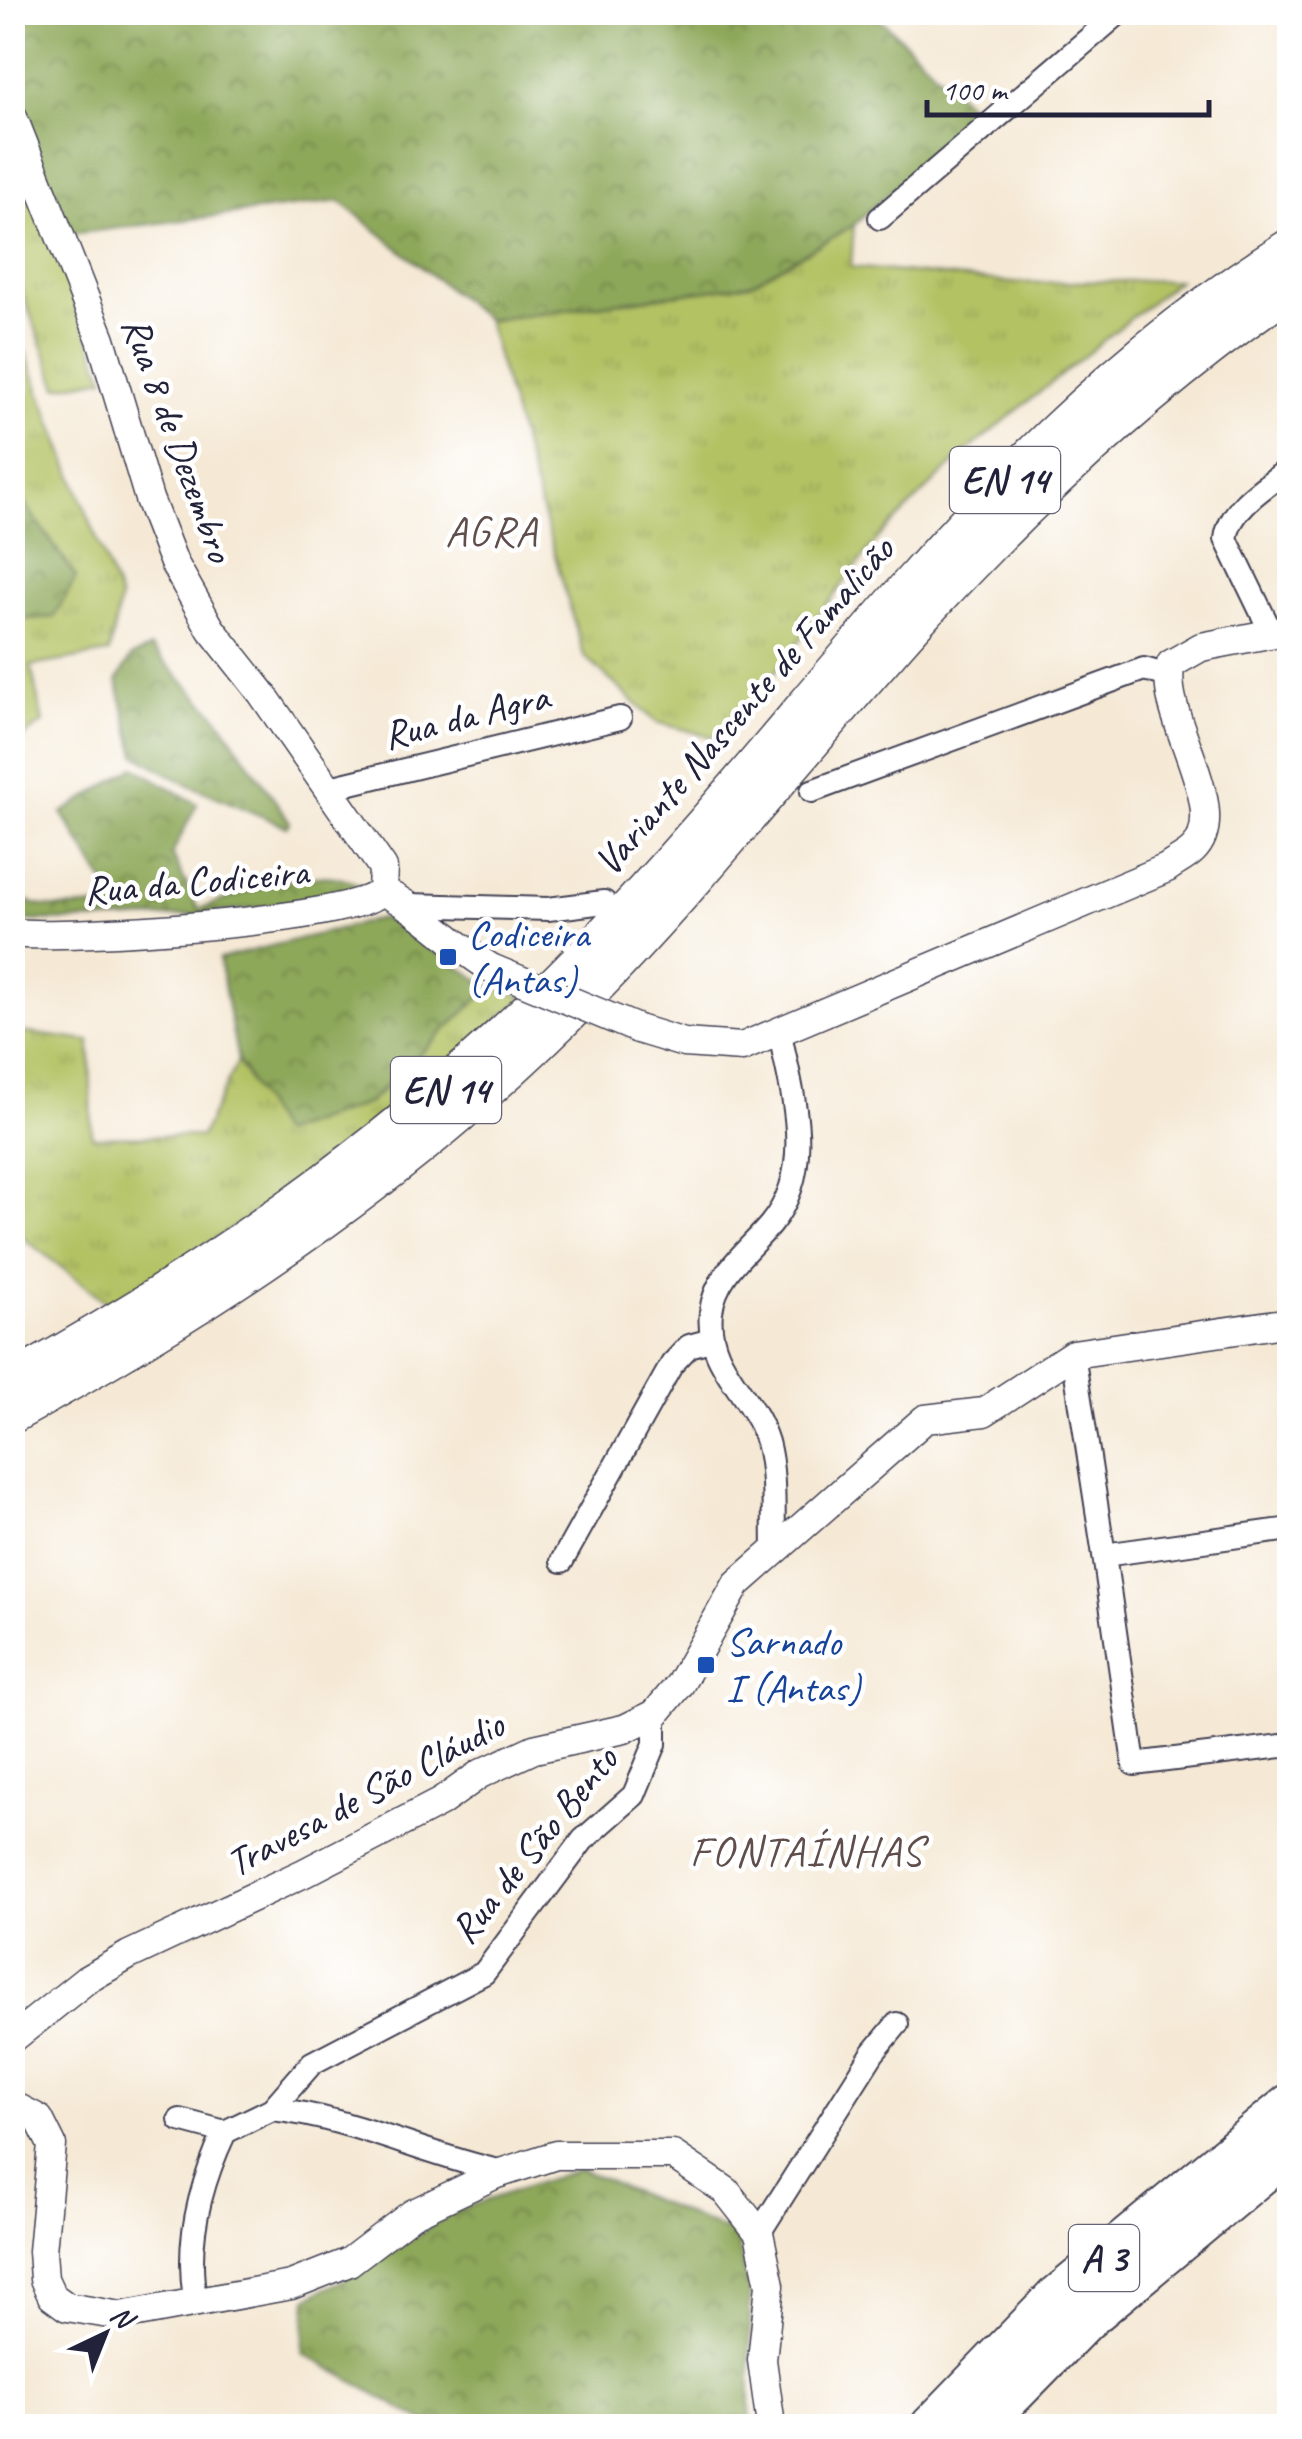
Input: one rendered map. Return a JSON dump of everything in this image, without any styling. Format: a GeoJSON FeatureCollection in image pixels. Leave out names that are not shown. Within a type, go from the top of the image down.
{"type":"FeatureCollection","features":[{"type":"Feature","properties":{"kind":"highway"},"geometry":{"type":"LineString","coordinates":[[1235,282],[1290,226]]}},
{"type":"Feature","properties":{"kind":"highway","name":"Variante Nascente de Famalicão"},"geometry":{"type":"LineString","coordinates":[[12,1382],[120,1322],[280,1218],[448,1088],[566,976],[651,885],[964,520],[1106,385],[1235,282],[1290,248]]}},
{"type":"Feature","properties":{"kind":"highway","name":"Variante Nascente de Famalicão"},"geometry":{"type":"LineString","coordinates":[[12,1414],[144,1342],[300,1240],[475,1104],[601,981],[977,557],[1091,446],[1189,364],[1290,288]]}},
{"type":"Feature","properties":{"kind":"highway"},"geometry":{"type":"LineString","coordinates":[[1189,364],[1290,309]]}},
{"type":"Feature","properties":{"kind":"highway","name":"A 3"},"geometry":{"type":"LineString","coordinates":[[931,2426],[1055,2298],[1290,2104]]}},
{"type":"Feature","properties":{"kind":"highway","name":"A 3"},"geometry":{"type":"LineString","coordinates":[[982,2426],[1085,2321],[1290,2150]]}},
{"type":"Feature","properties":{"kind":"street"},"geometry":{"type":"LineString","coordinates":[[880,218],[1120,12]]}},
{"type":"Feature","properties":{"kind":"street","name":"Rua 8 de Dezembro"},"geometry":{"type":"LineString","coordinates":[[12,115],[102,339],[149,500],[174,563],[210,630],[330,788],[383,868],[382,891]]}},
{"type":"Feature","properties":{"kind":"street"},"geometry":{"type":"LineString","coordinates":[[382,891],[410,905],[433,928],[491,968],[638,1030],[713,1048],[742,1047],[780,1034],[921,970],[1167,868],[1195,849],[1204,820],[1201,789],[1168,693],[1171,664],[1201,647],[1284,640],[1226,539],[1228,523],[1236,512],[1290,468]]}},
{"type":"Feature","properties":{"kind":"street"},"geometry":{"type":"LineString","coordinates":[[812,791],[1144,670],[1168,676]]}},
{"type":"Feature","properties":{"kind":"street","name":"Rua da Agra"},"geometry":{"type":"LineString","coordinates":[[330,788],[620,718]]}},
{"type":"Feature","properties":{"kind":"street","name":"Rua da Codiceira"},"geometry":{"type":"LineString","coordinates":[[12,933],[141,930],[270,918],[356,905],[376,899],[382,891]]}},
{"type":"Feature","properties":{"kind":"street"},"geometry":{"type":"LineString","coordinates":[[410,905],[548,910],[604,902]]}},
{"type":"Feature","properties":{"kind":"street"},"geometry":{"type":"LineString","coordinates":[[774,1549],[767,1442],[711,1347],[711,1309],[728,1270],[773,1222],[796,1181],[798,1132],[780,1034]]}},
{"type":"Feature","properties":{"kind":"street"},"geometry":{"type":"LineString","coordinates":[[655,1714],[680,1684],[737,1584],[924,1419],[984,1412],[1073,1354],[1290,1322]]}},
{"type":"Feature","properties":{"kind":"street"},"geometry":{"type":"LineString","coordinates":[[562,1561],[672,1364],[689,1346],[712,1340]]}},
{"type":"Feature","properties":{"kind":"street"},"geometry":{"type":"LineString","coordinates":[[1073,1354],[1134,1764],[1290,1746]]}},
{"type":"Feature","properties":{"kind":"street"},"geometry":{"type":"LineString","coordinates":[[1104,1555],[1290,1529]]}},
{"type":"Feature","properties":{"kind":"street","name":"Travesa de São Cláudio"},"geometry":{"type":"LineString","coordinates":[[12,2039],[86,1980],[129,1955],[372,1839],[480,1774],[534,1749],[624,1729],[655,1714]]}},
{"type":"Feature","properties":{"kind":"street","name":"Rua de São Bento"},"geometry":{"type":"LineString","coordinates":[[225,2132],[272,2109],[312,2062],[484,1974],[582,1840],[634,1795],[655,1744],[655,1714]]}},
{"type":"Feature","properties":{"kind":"street"},"geometry":{"type":"LineString","coordinates":[[760,2233],[842,2100],[897,2024]]}},
{"type":"Feature","properties":{"kind":"street"},"geometry":{"type":"LineString","coordinates":[[12,2105],[39,2119],[52,2144],[42,2251],[44,2279],[52,2296],[66,2306],[121,2316],[291,2286],[349,2262],[412,2214],[503,2172],[580,2152],[673,2155],[726,2191],[760,2233],[770,2285],[762,2360],[771,2426]]}},
{"type":"Feature","properties":{"kind":"street"},"geometry":{"type":"LineString","coordinates":[[272,2109],[323,2114],[503,2172]]}},
{"type":"Feature","properties":{"kind":"street"},"geometry":{"type":"LineString","coordinates":[[180,2120],[225,2132],[202,2190],[194,2226],[191,2276],[196,2303]]}},
{"type":"Feature","properties":{"kind":"green space"},"geometry":{"type":"Polygon","coordinates":[[[868,12],[886,24],[977,112],[854,225],[750,284],[487,320],[340,201],[71,234],[13,96],[13,13],[868,12]]]}},
{"type":"Feature","properties":{"kind":"green space"},"geometry":{"type":"Polygon","coordinates":[[[12,139],[105,378],[58,387],[13,269],[12,139]]]}},
{"type":"Feature","properties":{"kind":"green space"},"geometry":{"type":"Polygon","coordinates":[[[854,225],[851,267],[1016,283],[1178,280],[961,456],[880,536],[772,676],[716,738],[656,722],[584,656],[487,321],[750,284],[854,225]]]}},
{"type":"Feature","properties":{"kind":"green space"},"geometry":{"type":"Polygon","coordinates":[[[25,352],[120,599],[109,653],[31,666],[43,723],[13,744],[13,620],[54,617],[76,577],[13,487],[13,355],[25,352]]]}},
{"type":"Feature","properties":{"kind":"green space"},"geometry":{"type":"Polygon","coordinates":[[[13,487],[76,577],[54,617],[13,620],[13,487]]]}},
{"type":"Feature","properties":{"kind":"green space"},"geometry":{"type":"Polygon","coordinates":[[[151,648],[217,716],[290,822],[287,827],[182,782],[136,755],[117,681],[131,657],[151,648]]]}},
{"type":"Feature","properties":{"kind":"green space"},"geometry":{"type":"Polygon","coordinates":[[[135,767],[197,804],[172,854],[198,909],[307,877],[349,880],[364,890],[189,915],[13,920],[12,889],[44,906],[107,906],[110,892],[62,813],[135,767]]]}},
{"type":"Feature","properties":{"kind":"green space"},"geometry":{"type":"Polygon","coordinates":[[[382,918],[491,987],[368,1103],[280,1134],[238,1061],[219,959],[382,918]]]}},
{"type":"Feature","properties":{"kind":"green space"},"geometry":{"type":"Polygon","coordinates":[[[491,987],[526,997],[315,1177],[110,1305],[13,1230],[12,1031],[90,1041],[92,1137],[201,1136],[238,1061],[281,1134],[369,1103],[491,987]]]}},
{"type":"Feature","properties":{"kind":"green space"},"geometry":{"type":"Polygon","coordinates":[[[579,2169],[736,2235],[750,2291],[750,2426],[432,2426],[303,2353],[307,2298],[369,2267],[455,2211],[579,2169]]]}},
{"type":"Feature","properties":{"kind":"place","name":"Codiceira (Antas)"},"geometry":{"type":"Point","coordinates":[448,957]}},
{"type":"Feature","properties":{"kind":"place","name":"Sarnado I (Antas)"},"geometry":{"type":"Point","coordinates":[706,1665]}},
{"type":"Feature","properties":{"kind":"district","name":"AGRA"},"geometry":{"type":"Point","coordinates":[492,531]}},
{"type":"Feature","properties":{"kind":"district","name":"FONTAÍNHAS"},"geometry":{"type":"Point","coordinates":[807,1851]}}]}
